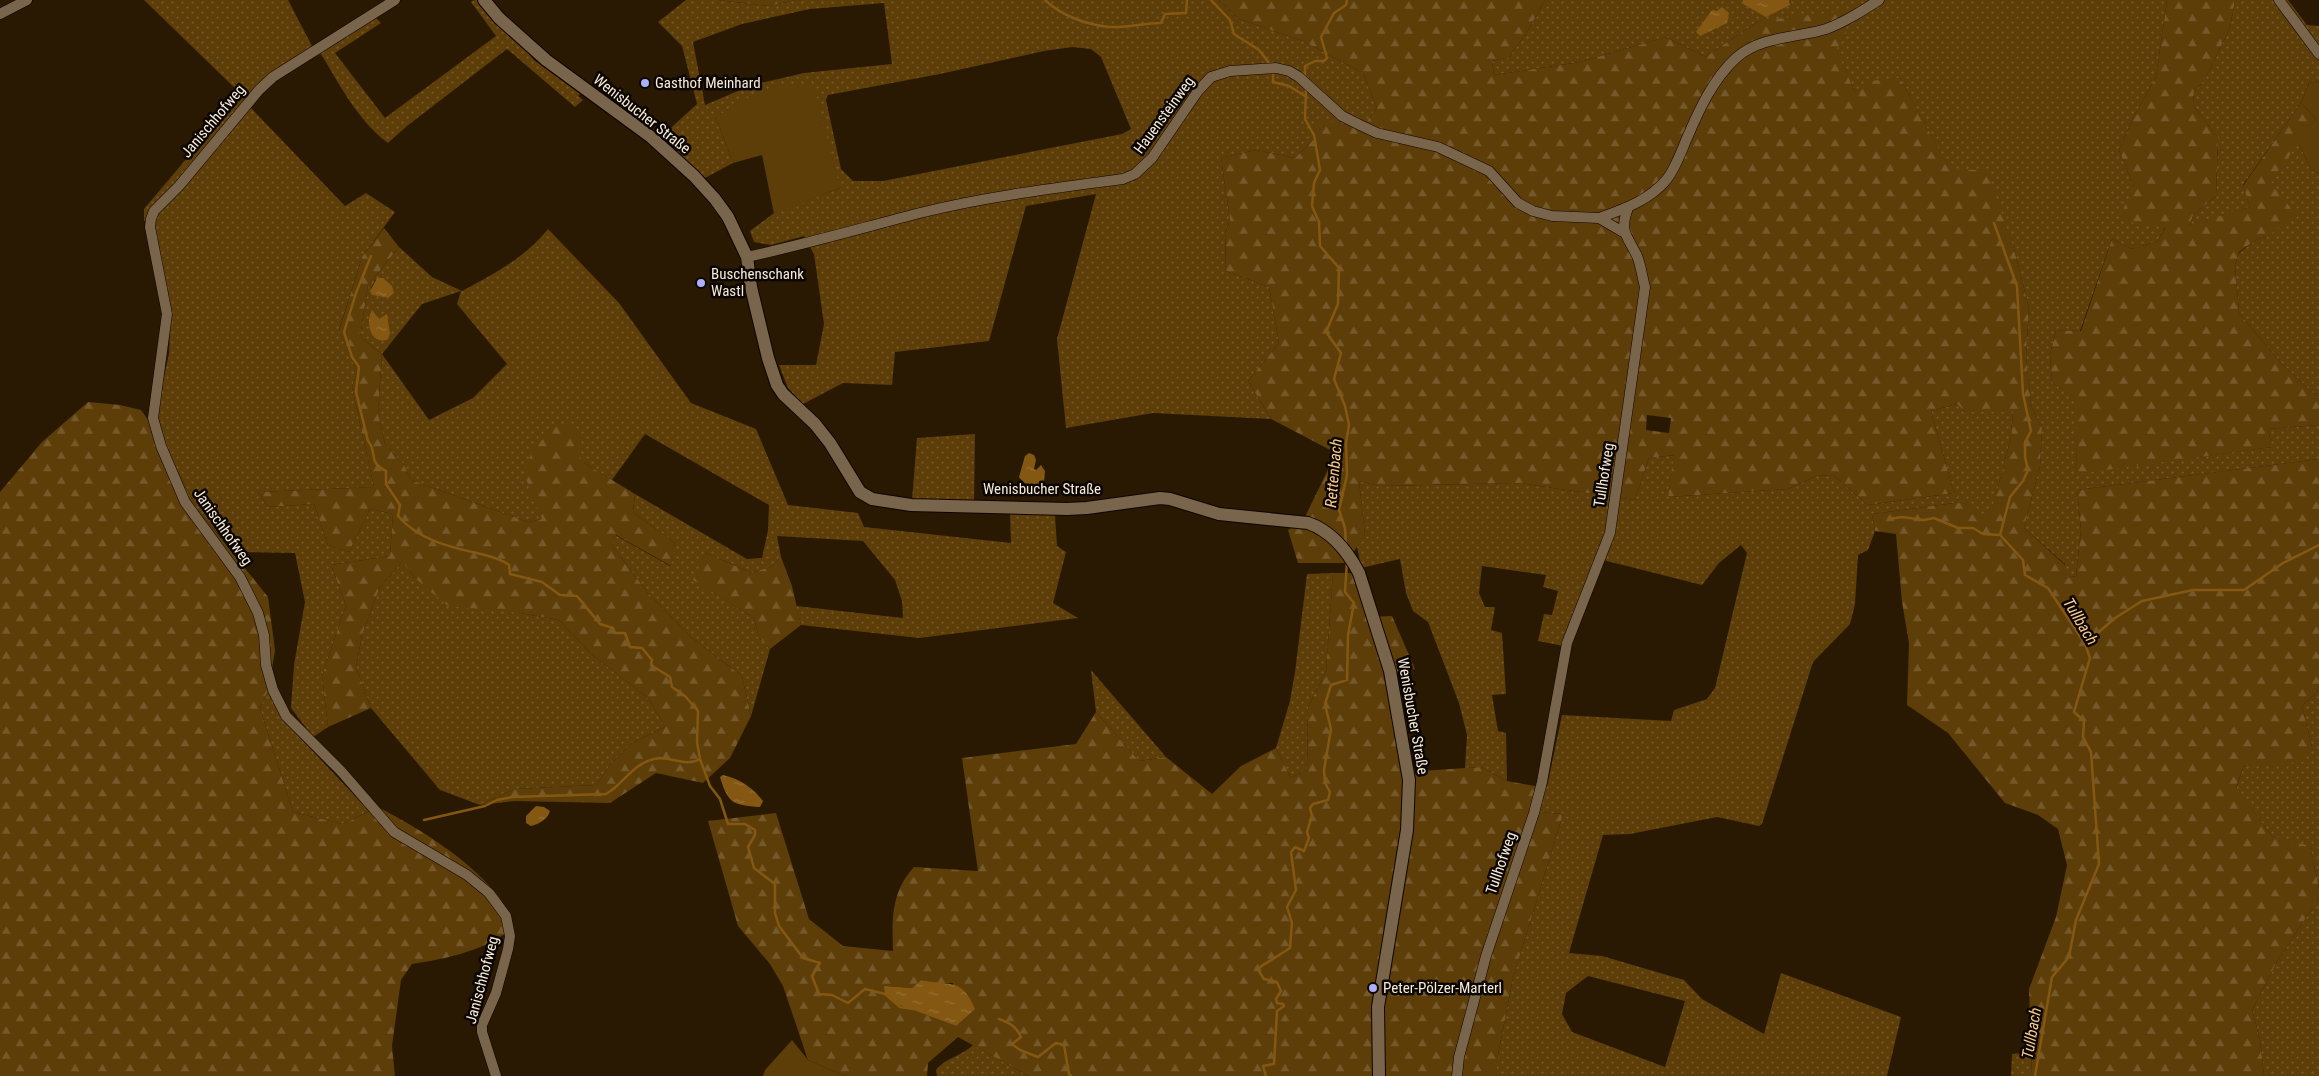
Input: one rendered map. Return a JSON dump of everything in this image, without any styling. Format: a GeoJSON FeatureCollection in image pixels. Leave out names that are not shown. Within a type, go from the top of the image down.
{"type":"FeatureCollection","features":[{"type":"Feature","properties":{"kind":"street"},"geometry":{"type":"LineString","coordinates":[[0,14],[27,0]]}},
{"type":"Feature","properties":{"kind":"street","name":"Janischhofweg"},"geometry":{"type":"LineString","coordinates":[[395,0],[273,77],[259,90],[179,186],[154,211],[150,227],[167,314],[153,418],[161,446],[185,502],[240,577],[258,612],[264,635],[266,665],[273,690],[286,716],[341,771],[394,832],[467,875],[489,893],[506,916],[510,936],[508,949],[496,993],[482,1024],[482,1032],[496,1076]]}},
{"type":"Feature","properties":{"kind":"street","name":"Wenisbucher Straße"},"geometry":{"type":"LineString","coordinates":[[484,0],[495,14],[546,60],[650,137],[694,176],[728,217],[747,257],[762,334],[777,385],[783,394],[823,434],[856,488],[864,496],[886,502],[912,505],[1067,509],[1087,508],[1150,498],[1170,499],[1219,514],[1308,523],[1324,531],[1353,560],[1359,573],[1390,671],[1409,780],[1407,830],[1378,1007],[1379,1076]]}},
{"type":"Feature","properties":{"kind":"street"},"geometry":{"type":"LineString","coordinates":[[1623,232],[1624,218],[1628,208],[1648,196],[1666,179],[1675,166],[1705,99],[1726,68],[1738,56],[1766,42],[1799,36],[1833,26],[1879,0]]}},
{"type":"Feature","properties":{"kind":"street"},"geometry":{"type":"LineString","coordinates":[[2279,0],[2319,54]]}},
{"type":"Feature","properties":{"kind":"street","name":"Hauensteinweg"},"geometry":{"type":"LineString","coordinates":[[747,257],[808,244],[926,212],[1036,190],[1123,178],[1135,174],[1152,158],[1198,91],[1211,77],[1230,71],[1276,68],[1289,71],[1299,77],[1342,116],[1377,133],[1438,147],[1489,171],[1518,204],[1533,211],[1552,216],[1599,218],[1628,208]]}},
{"type":"Feature","properties":{"kind":"street","name":"Hauensteinweg"},"geometry":{"type":"LineString","coordinates":[[1599,218],[1623,232]]}},
{"type":"Feature","properties":{"kind":"street","name":"Tullhofweg"},"geometry":{"type":"LineString","coordinates":[[1457,1076],[1459,1057],[1486,956],[1534,813],[1542,782],[1567,643],[1610,533],[1644,287],[1637,256],[1623,232]]}},
{"type":"Feature","properties":{"kind":"green space"},"geometry":{"type":"Polygon","coordinates":[[[144,0],[288,0],[313,48],[372,14],[381,23],[335,53],[385,118],[496,36],[471,2],[474,0],[492,0],[534,60],[580,94],[578,96],[583,100],[575,107],[507,49],[407,126],[388,143],[377,134],[359,113],[321,54],[274,78],[249,106],[345,206],[366,193],[395,212],[362,257],[339,330],[357,372],[352,387],[374,487],[258,492],[268,507],[314,504],[328,545],[349,552],[370,509],[393,514],[390,556],[331,565],[346,605],[322,676],[328,727],[313,737],[291,708],[294,665],[305,602],[295,553],[233,552],[198,510],[159,435],[156,413],[169,354],[171,310],[153,222],[144,221],[144,209],[241,94],[144,0]]]}},
{"type":"Feature","properties":{"kind":"green space"},"geometry":{"type":"Polygon","coordinates":[[[686,0],[718,0],[769,6],[796,0],[1219,0],[1239,19],[1303,41],[1363,73],[1377,108],[1360,130],[1315,138],[1295,158],[1256,150],[1221,158],[1230,220],[1225,233],[1226,271],[1269,287],[1279,343],[1248,381],[1271,419],[1153,413],[1066,428],[1057,339],[1096,194],[1026,206],[989,341],[895,352],[892,385],[843,383],[803,404],[788,388],[779,365],[816,365],[824,324],[814,254],[808,244],[806,245],[804,236],[771,245],[754,242],[750,231],[774,213],[840,188],[716,117],[733,163],[703,179],[661,137],[697,104],[682,46],[658,22],[686,0]],[[884,3],[810,9],[742,24],[693,42],[705,105],[752,85],[804,73],[892,64],[884,3]],[[1072,47],[828,95],[826,100],[841,169],[853,181],[883,181],[1122,134],[1131,129],[1101,57],[1091,49],[1072,47]]]}},
{"type":"Feature","properties":{"kind":"green space"},"geometry":{"type":"Polygon","coordinates":[[[718,0],[796,0],[769,6],[718,0]]]}},
{"type":"Feature","properties":{"kind":"green space"},"geometry":{"type":"Polygon","coordinates":[[[1219,0],[1545,0],[1526,34],[1509,57],[1492,61],[1494,75],[1580,62],[1666,37],[1705,57],[1759,21],[1844,11],[1846,35],[1836,50],[1855,92],[1871,81],[1900,78],[1949,168],[1987,171],[2013,245],[2029,308],[2026,355],[2031,406],[2042,427],[2040,466],[2024,528],[2065,565],[2065,578],[2076,576],[2081,529],[2077,490],[2319,459],[2319,686],[2317,692],[2302,706],[2312,747],[2304,762],[2244,765],[2236,788],[2272,836],[2310,846],[2319,888],[2319,898],[2278,960],[2252,1010],[2260,1040],[2264,1076],[2032,1076],[2029,989],[2056,917],[2067,865],[2058,829],[2038,815],[2005,803],[1948,733],[1907,705],[1909,643],[1902,602],[1896,534],[1875,531],[1872,514],[1962,502],[1990,518],[2011,437],[2013,412],[1965,412],[1957,404],[1931,411],[1954,493],[1868,505],[1833,475],[1816,476],[1788,489],[1668,497],[1674,455],[1649,458],[1635,500],[1519,483],[1379,486],[1359,481],[1365,535],[1346,563],[1298,563],[1288,530],[1304,519],[1336,453],[1271,419],[1248,381],[1279,343],[1269,287],[1226,271],[1225,233],[1230,220],[1221,158],[1256,150],[1295,158],[1315,138],[1319,118],[1360,130],[1377,108],[1363,73],[1303,41],[1239,19],[1219,0]],[[1647,415],[1646,430],[1669,433],[1671,418],[1647,415]]]}},
{"type":"Feature","properties":{"kind":"green space"},"geometry":{"type":"Polygon","coordinates":[[[1545,0],[1743,0],[1743,4],[1790,5],[1789,0],[2167,0],[2156,77],[2133,118],[2119,150],[2134,187],[2165,227],[2158,241],[2132,249],[2112,239],[2080,331],[2056,330],[2050,355],[2052,382],[2078,400],[2076,473],[2272,447],[2268,429],[2319,425],[2319,459],[2077,490],[2081,529],[2076,576],[2064,578],[2065,564],[2024,528],[2040,466],[2042,427],[2031,406],[2026,355],[2029,308],[2013,245],[1949,169],[1900,78],[1855,92],[1835,49],[1846,35],[1759,21],[1705,57],[1666,37],[1580,62],[1494,75],[1492,61],[1509,57],[1526,34],[1545,0]]]}},
{"type":"Feature","properties":{"kind":"green space"},"geometry":{"type":"Polygon","coordinates":[[[2167,0],[2235,0],[2230,28],[2205,79],[2194,92],[2193,105],[2218,138],[2216,196],[2193,215],[2190,225],[2250,207],[2243,186],[2301,103],[2316,119],[2271,181],[2295,214],[2267,237],[2257,239],[2239,252],[2235,265],[2239,313],[2281,363],[2319,399],[2319,425],[2268,429],[2272,447],[2076,474],[2077,400],[2052,382],[2050,355],[2056,330],[2081,331],[2112,239],[2132,249],[2158,241],[2165,228],[2118,220],[2134,187],[2119,150],[2133,118],[2156,77],[2167,0]]]}},
{"type":"Feature","properties":{"kind":"green space"},"geometry":{"type":"Polygon","coordinates":[[[2235,0],[2288,0],[2307,25],[2319,26],[2319,81],[2309,83],[2301,103],[2243,185],[2250,207],[2190,226],[2193,215],[2216,196],[2218,138],[2193,105],[2194,92],[2205,79],[2230,28],[2235,0]]]}},
{"type":"Feature","properties":{"kind":"green space"},"geometry":{"type":"Polygon","coordinates":[[[2319,81],[2319,173],[2311,169],[2298,142],[2316,119],[2301,103],[2309,83],[2319,81]]]}},
{"type":"Feature","properties":{"kind":"green space"},"geometry":{"type":"Polygon","coordinates":[[[779,85],[814,85],[840,188],[774,214],[762,155],[733,163],[716,117],[743,100],[779,85]]]}},
{"type":"Feature","properties":{"kind":"green space"},"geometry":{"type":"Polygon","coordinates":[[[2298,142],[2311,169],[2319,173],[2319,399],[2281,363],[2239,313],[2235,265],[2239,253],[2257,239],[2267,237],[2270,181],[2298,142]]]}},
{"type":"Feature","properties":{"kind":"green space"},"geometry":{"type":"Polygon","coordinates":[[[384,228],[399,247],[368,285],[360,337],[382,354],[378,413],[385,444],[404,465],[411,480],[528,522],[542,519],[524,474],[533,448],[559,424],[578,429],[581,461],[635,494],[633,512],[675,543],[671,566],[616,535],[612,546],[648,593],[692,638],[742,676],[751,716],[730,758],[703,783],[656,773],[610,803],[515,801],[480,805],[515,789],[596,785],[611,764],[632,743],[665,727],[649,699],[590,653],[559,620],[520,613],[448,606],[415,578],[402,562],[380,587],[362,635],[356,667],[371,708],[328,727],[322,676],[346,605],[331,565],[390,556],[393,514],[370,509],[349,552],[328,545],[314,504],[268,507],[258,492],[374,487],[352,387],[357,372],[339,331],[362,257],[384,228]]]}},
{"type":"Feature","properties":{"kind":"green space"},"geometry":{"type":"Polygon","coordinates":[[[548,229],[619,303],[691,403],[756,429],[788,505],[858,513],[864,527],[1011,543],[1010,513],[1055,515],[1057,546],[1066,552],[1053,603],[1078,618],[919,638],[801,625],[796,606],[903,618],[902,601],[895,580],[863,541],[777,536],[781,557],[772,566],[752,573],[706,553],[694,580],[754,618],[759,638],[770,649],[751,716],[742,676],[692,638],[648,593],[612,546],[615,535],[670,566],[675,543],[633,512],[635,494],[747,559],[762,558],[768,530],[769,505],[645,434],[612,480],[581,461],[542,519],[528,522],[411,480],[404,465],[385,444],[378,413],[382,354],[360,337],[368,285],[399,247],[432,277],[462,291],[519,257],[548,229]],[[376,279],[371,288],[373,295],[388,298],[376,279]],[[461,291],[422,304],[382,354],[429,420],[473,398],[507,364],[457,304],[461,291]]]}},
{"type":"Feature","properties":{"kind":"green space"},"geometry":{"type":"Polygon","coordinates":[[[88,402],[120,405],[141,410],[159,435],[198,510],[268,597],[275,650],[269,688],[260,708],[293,812],[343,824],[378,807],[425,834],[456,855],[496,893],[506,909],[513,927],[503,935],[492,942],[466,952],[412,964],[401,980],[392,1046],[395,1076],[0,1076],[0,492],[42,442],[88,402]]]}},
{"type":"Feature","properties":{"kind":"green space"},"geometry":{"type":"Polygon","coordinates":[[[1957,404],[1965,412],[2013,412],[2011,437],[1990,519],[1962,502],[1872,514],[1875,531],[1868,550],[1858,555],[1855,604],[1850,624],[1813,662],[1762,824],[1759,826],[1717,817],[1630,834],[1603,835],[1569,953],[1602,956],[1684,980],[1702,999],[1764,1034],[1781,973],[1901,1017],[1887,1076],[1497,1076],[1497,1060],[1513,978],[1563,814],[1530,811],[1535,786],[1547,787],[1562,715],[1671,721],[1674,710],[1707,699],[1715,688],[1747,553],[1741,545],[1719,563],[1702,585],[1603,560],[1569,647],[1538,641],[1544,614],[1552,615],[1558,591],[1543,587],[1546,575],[1482,566],[1479,593],[1485,607],[1495,607],[1491,630],[1502,633],[1506,694],[1492,695],[1498,731],[1506,733],[1507,781],[1481,767],[1465,768],[1467,735],[1459,703],[1428,622],[1413,611],[1406,593],[1400,559],[1361,568],[1357,546],[1365,535],[1359,481],[1379,486],[1519,483],[1635,500],[1649,458],[1675,455],[1668,497],[1788,489],[1816,476],[1833,475],[1868,505],[1954,493],[1931,411],[1957,404]],[[1588,976],[1566,993],[1562,1014],[1572,1032],[1665,1067],[1685,1001],[1588,976]]]}},
{"type":"Feature","properties":{"kind":"green space"},"geometry":{"type":"Polygon","coordinates":[[[975,434],[974,501],[912,500],[917,438],[975,434]]]}},
{"type":"Feature","properties":{"kind":"green space"},"geometry":{"type":"Polygon","coordinates":[[[706,553],[752,573],[772,566],[781,557],[792,586],[801,625],[770,649],[759,638],[754,618],[693,580],[706,553]]]}},
{"type":"Feature","properties":{"kind":"green space"},"geometry":{"type":"Polygon","coordinates":[[[402,562],[415,578],[520,613],[559,620],[590,653],[649,699],[665,727],[632,743],[611,764],[596,785],[515,789],[480,805],[440,790],[371,708],[356,667],[362,635],[380,587],[402,562]]]}},
{"type":"Feature","properties":{"kind":"green space"},"geometry":{"type":"Polygon","coordinates":[[[1333,573],[1326,671],[1308,707],[1307,770],[1291,778],[1276,748],[1290,701],[1307,574],[1333,573]]]}},
{"type":"Feature","properties":{"kind":"green space"},"geometry":{"type":"Polygon","coordinates":[[[1333,573],[1352,573],[1366,617],[1392,616],[1415,669],[1384,675],[1398,730],[1405,772],[1481,767],[1507,781],[1535,786],[1531,811],[1563,814],[1513,978],[1497,1060],[1497,1076],[1029,1076],[958,1037],[928,1063],[927,1076],[845,1076],[808,1060],[783,986],[770,964],[738,926],[708,821],[776,813],[809,919],[843,946],[893,951],[894,906],[906,876],[914,867],[978,871],[962,758],[1076,744],[1096,712],[1139,761],[1166,757],[1212,794],[1241,766],[1276,748],[1291,778],[1307,770],[1308,707],[1326,671],[1333,573]],[[921,980],[912,988],[884,986],[897,1004],[956,1026],[953,983],[936,983],[921,980]]]}},
{"type":"Feature","properties":{"kind":"green space"},"geometry":{"type":"Polygon","coordinates":[[[1091,670],[1166,757],[1139,761],[1096,712],[1091,670]]]}},
{"type":"Feature","properties":{"kind":"green space"},"geometry":{"type":"Polygon","coordinates":[[[2319,686],[2319,888],[2310,847],[2272,836],[2236,789],[2244,765],[2312,747],[2302,706],[2317,692],[2319,686]]]}},
{"type":"Feature","properties":{"kind":"green space"},"geometry":{"type":"Polygon","coordinates":[[[269,688],[286,723],[369,811],[343,824],[293,812],[260,708],[269,688]]]}},
{"type":"Feature","properties":{"kind":"green space"},"geometry":{"type":"Polygon","coordinates":[[[2319,898],[2319,1076],[2264,1076],[2260,1040],[2252,1010],[2278,960],[2319,898]]]}},
{"type":"Feature","properties":{"kind":"green space"},"geometry":{"type":"Polygon","coordinates":[[[792,1040],[808,1060],[845,1076],[763,1076],[765,1070],[792,1040]]]}},
{"type":"Feature","properties":{"kind":"green space"},"geometry":{"type":"Polygon","coordinates":[[[973,1045],[1029,1076],[937,1076],[936,1070],[940,1066],[973,1045]]]}},
{"type":"Feature","properties":{"kind":"green space"},"geometry":{"type":"Polygon","coordinates":[[[2031,1052],[2032,1076],[2011,1076],[2012,1054],[2031,1052]]]}},
{"type":"Feature","properties":{"kind":"water"},"geometry":{"type":"Polygon","coordinates":[[[1743,0],[1789,0],[1790,5],[1766,17],[1743,4],[1743,0]]]}},
{"type":"Feature","properties":{"kind":"water"},"geometry":{"type":"Polygon","coordinates":[[[1722,7],[1729,13],[1727,23],[1700,36],[1696,32],[1712,10],[1717,11],[1722,7]]]}},
{"type":"Feature","properties":{"kind":"water"},"geometry":{"type":"Polygon","coordinates":[[[377,278],[383,278],[392,286],[394,293],[388,298],[372,295],[370,291],[377,278]]]}},
{"type":"Feature","properties":{"kind":"water"},"geometry":{"type":"Polygon","coordinates":[[[372,310],[379,319],[387,314],[390,334],[387,340],[376,339],[370,331],[369,320],[372,310]]]}},
{"type":"Feature","properties":{"kind":"water"},"geometry":{"type":"Polygon","coordinates":[[[1029,453],[1034,455],[1036,460],[1034,469],[1036,470],[1041,465],[1045,471],[1044,481],[1037,485],[1028,485],[1019,477],[1025,456],[1029,453]]]}},
{"type":"Feature","properties":{"kind":"water"},"geometry":{"type":"Polygon","coordinates":[[[723,775],[740,781],[750,788],[763,801],[760,807],[738,804],[729,798],[720,777],[723,775]]]}},
{"type":"Feature","properties":{"kind":"water"},"geometry":{"type":"Polygon","coordinates":[[[536,806],[544,807],[550,811],[543,821],[531,826],[526,823],[526,816],[536,806]]]}},
{"type":"Feature","properties":{"kind":"water"},"geometry":{"type":"Polygon","coordinates":[[[921,980],[947,983],[960,987],[970,999],[975,1009],[956,1026],[897,1004],[885,994],[884,986],[912,988],[921,980]]]}},
{"type":"Feature","properties":{"kind":"waterway"},"geometry":{"type":"LineString","coordinates":[[1045,0],[1059,11],[1075,19],[1110,27],[1161,23],[1165,14],[1186,13],[1187,0]]}},
{"type":"Feature","properties":{"kind":"waterway"},"geometry":{"type":"LineString","coordinates":[[1211,0],[1230,20],[1234,34],[1259,50],[1269,63]]}},
{"type":"Feature","properties":{"kind":"waterway","name":"Rettenbach"},"geometry":{"type":"LineString","coordinates":[[1305,78],[1305,66],[1315,61],[1324,61],[1327,58],[1321,37],[1334,13],[1346,5],[1347,0]]}},
{"type":"Feature","properties":{"kind":"waterway"},"geometry":{"type":"LineString","coordinates":[[1273,73],[1273,82],[1289,86],[1305,96]]}},
{"type":"Feature","properties":{"kind":"waterway","name":"Rettenbach"},"geometry":{"type":"LineString","coordinates":[[1306,88],[1305,119],[1314,135],[1320,170],[1314,183],[1312,206],[1319,222],[1320,246],[1339,268],[1338,304],[1326,332],[1341,353],[1334,379],[1345,406],[1349,425],[1346,443],[1347,475],[1339,510],[1345,528],[1346,546]]}},
{"type":"Feature","properties":{"kind":"waterway","name":"Tullbach"},"geometry":{"type":"LineString","coordinates":[[1994,223],[2017,286],[2023,394],[2031,431],[2025,442],[2025,457],[2028,470],[2023,481],[2010,497],[2000,535],[2023,560],[2025,575],[2048,588],[2085,644],[2090,658],[2074,712],[2084,721],[2083,737],[2091,752],[2099,864],[2076,920],[2069,957],[2052,977],[2035,1076]]}},
{"type":"Feature","properties":{"kind":"waterway"},"geometry":{"type":"LineString","coordinates":[[371,256],[356,293],[344,332],[352,357],[359,367],[356,392],[368,441],[377,464],[386,471],[386,484],[400,505],[398,516],[415,531],[434,541],[498,559],[509,565],[510,574],[542,582],[560,595],[577,596],[600,624],[613,628],[615,633],[625,633],[630,647],[642,648],[652,660],[651,665],[670,677],[672,687],[685,696],[698,711],[697,742],[700,759],[710,786],[720,799],[728,824],[745,824],[755,830],[755,835],[748,847],[754,868],[775,884],[775,913],[779,926],[803,958],[820,963],[812,976],[819,994],[832,995],[848,1003],[865,989],[885,994],[900,1007],[914,1009]]}},
{"type":"Feature","properties":{"kind":"waterway"},"geometry":{"type":"LineString","coordinates":[[1889,519],[1902,517],[1924,520],[1934,518],[1958,528],[1973,528],[1983,534],[2000,535]]}},
{"type":"Feature","properties":{"kind":"waterway"},"geometry":{"type":"LineString","coordinates":[[2085,644],[2115,618],[2142,601],[2193,590],[2244,590],[2283,563],[2319,545]]}},
{"type":"Feature","properties":{"kind":"waterway","name":"Rettenbach"},"geometry":{"type":"LineString","coordinates":[[1266,1076],[1263,1066],[1274,1064],[1277,1011],[1284,1006],[1277,1003],[1276,999],[1281,991],[1277,982],[1264,979],[1258,970],[1290,948],[1292,923],[1287,907],[1296,890],[1291,852],[1295,847],[1304,851],[1309,838],[1307,832],[1312,816],[1310,808],[1313,804],[1328,800],[1330,792],[1325,783],[1324,770],[1331,729],[1325,704],[1331,685],[1347,680],[1348,635],[1354,603],[1345,592],[1347,561]]}},
{"type":"Feature","properties":{"kind":"waterway"},"geometry":{"type":"LineString","coordinates":[[424,820],[485,806],[497,800],[512,797],[606,794],[640,765],[654,759],[660,758],[683,762],[700,759]]}},
{"type":"Feature","properties":{"kind":"waterway"},"geometry":{"type":"LineString","coordinates":[[999,1019],[1017,1030],[1021,1037],[1012,1044],[1020,1050],[1038,1057],[1056,1043],[1064,1045],[1069,1074],[1071,1076]]}},
{"type":"Feature","properties":{"kind":"place","name":"Gasthof Meinhard"},"geometry":{"type":"Point","coordinates":[645,83]}},
{"type":"Feature","properties":{"kind":"place","name":"Buschenschank Wastl"},"geometry":{"type":"Point","coordinates":[701,283]}},
{"type":"Feature","properties":{"kind":"place","name":"Peter-Pölzer-Marterl"},"geometry":{"type":"Point","coordinates":[1373,988]}}]}
